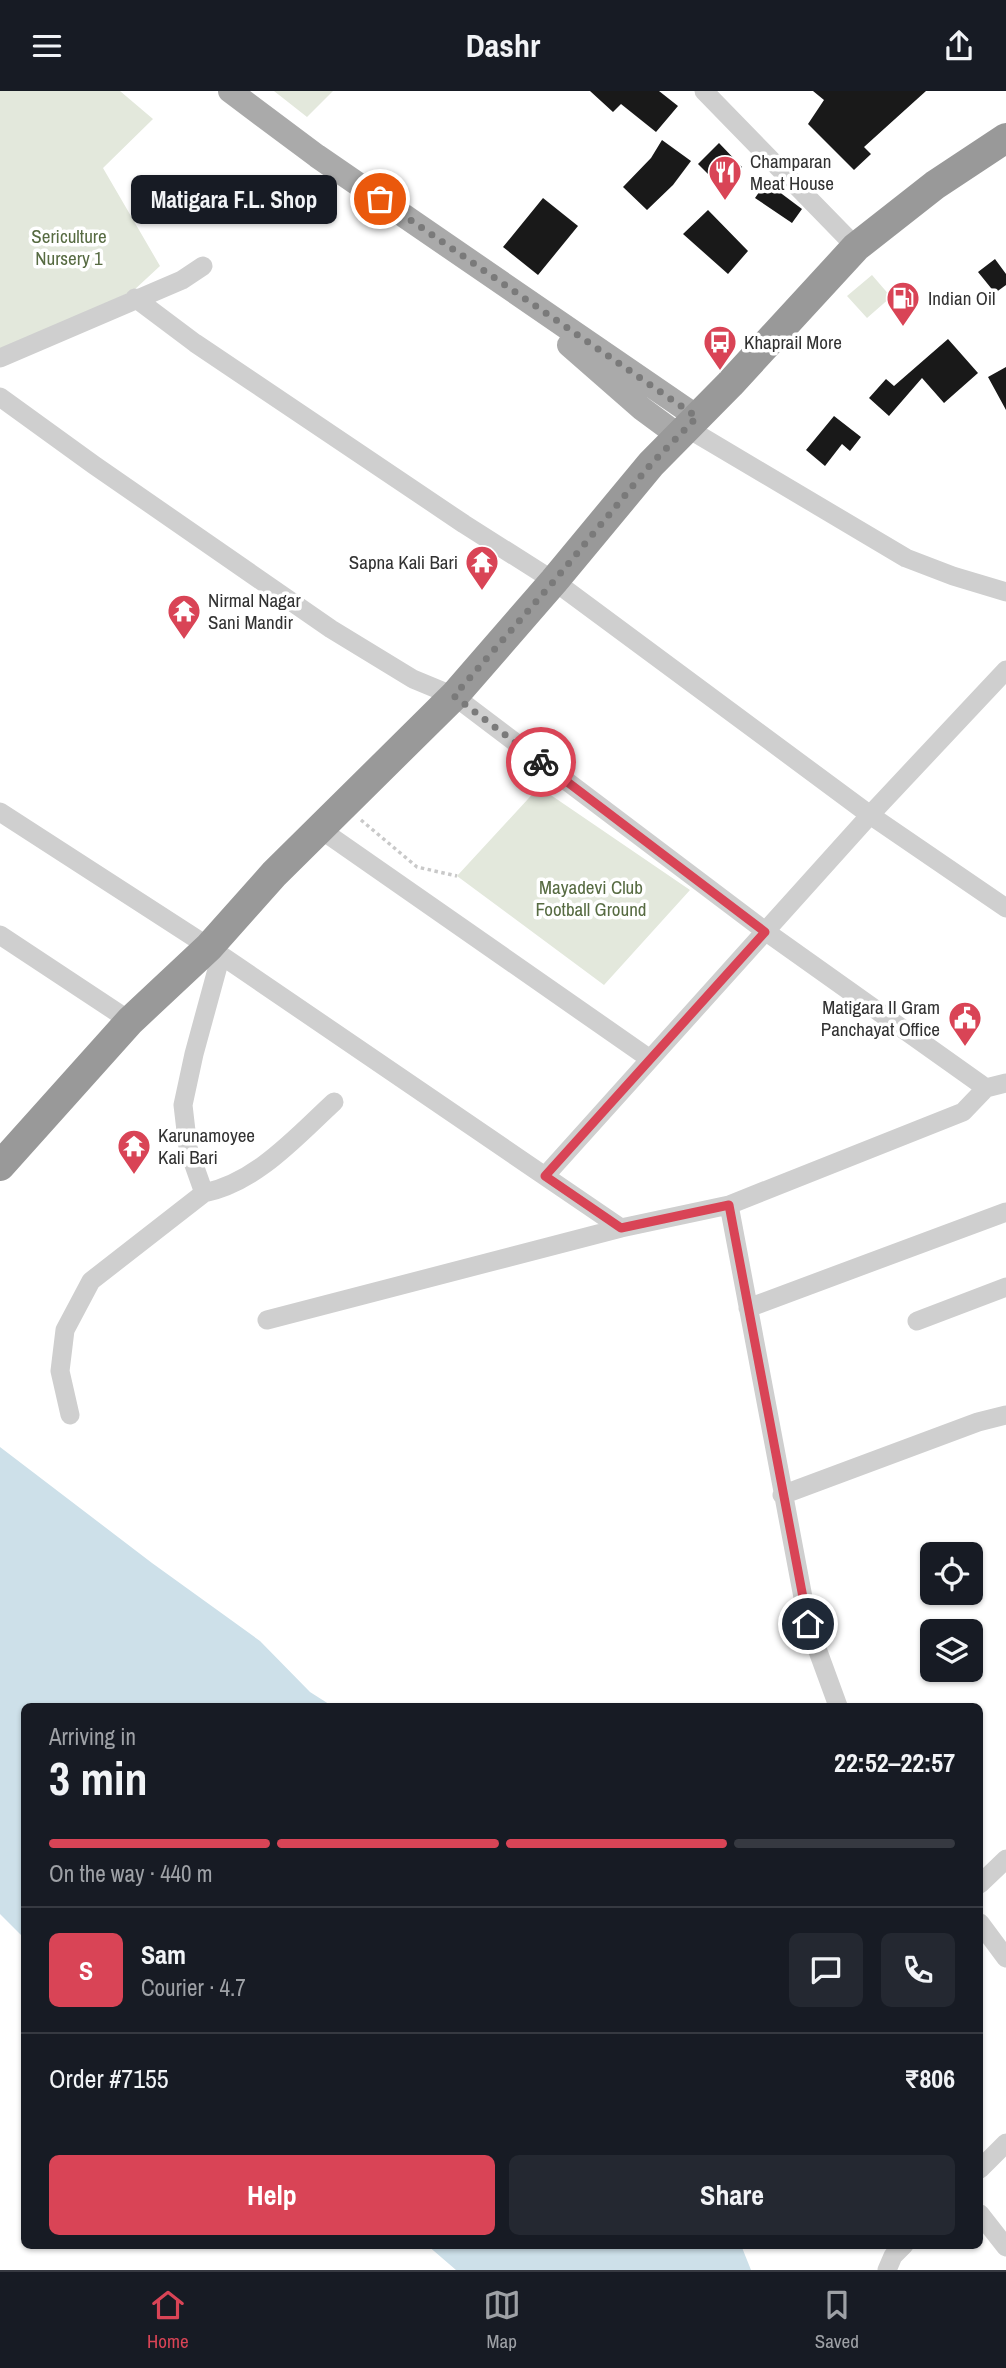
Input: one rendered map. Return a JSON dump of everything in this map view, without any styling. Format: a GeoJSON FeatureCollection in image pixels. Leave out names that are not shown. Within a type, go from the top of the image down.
{"type":"FeatureCollection","features":[{"type":"Feature","properties":{"kind":"highway"},"geometry":{"type":"LineString","coordinates":[[0,1166],[130,1021],[215,951],[274,874],[454,696],[651,464],[730,384],[856,247],[936,185],[1006,138]]}},
{"type":"Feature","properties":{"kind":"highway"},"geometry":{"type":"LineString","coordinates":[[804,305],[964,187],[1006,161]]}},
{"type":"Feature","properties":{"kind":"main road"},"geometry":{"type":"LineString","coordinates":[[230,91],[317,156],[486,271],[688,427]]}},
{"type":"Feature","properties":{"kind":"main road"},"geometry":{"type":"LineString","coordinates":[[486,271],[641,408],[688,427]]}},
{"type":"Feature","properties":{"kind":"main road"},"geometry":{"type":"LineString","coordinates":[[641,408],[651,431],[651,464]]}},
{"type":"Feature","properties":{"kind":"street"},"geometry":{"type":"LineString","coordinates":[[704,91],[856,247]]}},
{"type":"Feature","properties":{"kind":"street"},"geometry":{"type":"LineString","coordinates":[[0,358],[182,280],[203,266]]}},
{"type":"Feature","properties":{"kind":"street"},"geometry":{"type":"LineString","coordinates":[[135,298],[228,366],[554,581],[870,815],[1006,908]]}},
{"type":"Feature","properties":{"kind":"street"},"geometry":{"type":"LineString","coordinates":[[0,397],[331,629],[413,679],[454,696],[765,932],[986,1088]]}},
{"type":"Feature","properties":{"kind":"street"},"geometry":{"type":"LineString","coordinates":[[688,427],[906,558],[1006,592]]}},
{"type":"Feature","properties":{"kind":"street"},"geometry":{"type":"LineString","coordinates":[[545,1176],[870,815],[1006,670]]}},
{"type":"Feature","properties":{"kind":"street"},"geometry":{"type":"LineString","coordinates":[[0,811],[215,951],[621,1228]]}},
{"type":"Feature","properties":{"kind":"street"},"geometry":{"type":"LineString","coordinates":[[320,829],[650,1059]]}},
{"type":"Feature","properties":{"kind":"street"},"geometry":{"type":"LineString","coordinates":[[0,935],[130,1021]]}},
{"type":"Feature","properties":{"kind":"street"},"geometry":{"type":"LineString","coordinates":[[204,1193],[188,1148],[183,1105],[215,951]]}},
{"type":"Feature","properties":{"kind":"street"},"geometry":{"type":"LineString","coordinates":[[267,1321],[621,1228],[729,1205],[963,1112],[986,1088],[1006,1083]]}},
{"type":"Feature","properties":{"kind":"street"},"geometry":{"type":"LineString","coordinates":[[70,1415],[61,1371],[65,1330],[91,1281],[204,1193],[220,1190],[269,1162],[334,1102]]}},
{"type":"Feature","properties":{"kind":"street"},"geometry":{"type":"LineString","coordinates":[[729,1205],[808,1624],[837,1703]]}},
{"type":"Feature","properties":{"kind":"street"},"geometry":{"type":"LineString","coordinates":[[748,1308],[1006,1212]]}},
{"type":"Feature","properties":{"kind":"street"},"geometry":{"type":"LineString","coordinates":[[917,1321],[1006,1287]]}},
{"type":"Feature","properties":{"kind":"street"},"geometry":{"type":"LineString","coordinates":[[782,1495],[978,1422],[1006,1415]]}},
{"type":"Feature","properties":{"kind":"street"},"geometry":{"type":"LineString","coordinates":[[983,1881],[1006,1859]]}},
{"type":"Feature","properties":{"kind":"street"},"geometry":{"type":"LineString","coordinates":[[983,1927],[1006,1958]]}},
{"type":"Feature","properties":{"kind":"street"},"geometry":{"type":"LineString","coordinates":[[983,2166],[1006,2143]]}},
{"type":"Feature","properties":{"kind":"street"},"geometry":{"type":"LineString","coordinates":[[983,2218],[1006,2247]]}},
{"type":"Feature","properties":{"kind":"path"},"geometry":{"type":"LineString","coordinates":[[344,805],[417,867],[457,876]]}},
{"type":"Feature","properties":{"kind":"green space","name":"Sericulture Nursery 1"},"geometry":{"type":"Polygon","coordinates":[[[0,91],[120,91],[153,119],[103,168],[160,266],[133,291],[0,351],[0,91]]]}},
{"type":"Feature","properties":{"kind":"green space"},"geometry":{"type":"Polygon","coordinates":[[[274,91],[333,91],[307,117],[274,91]]]}},
{"type":"Feature","properties":{"kind":"green space"},"geometry":{"type":"Polygon","coordinates":[[[872,275],[891,297],[867,318],[847,296],[872,275]]]}},
{"type":"Feature","properties":{"kind":"green space","name":"Mayadevi Club Football Ground"},"geometry":{"type":"Polygon","coordinates":[[[539,787],[690,890],[604,985],[457,876],[539,787]]]}},
{"type":"Feature","properties":{"kind":"shaded area"},"geometry":{"type":"Polygon","coordinates":[[[0,1447],[260,1641],[310,1692],[327,1703],[21,1703],[21,1935],[0,1914],[0,1447]]]}},
{"type":"Feature","properties":{"kind":"shaded area"},"geometry":{"type":"Polygon","coordinates":[[[432,2249],[743,2249],[751,2270],[456,2270],[432,2249]]]}},
{"type":"Feature","properties":{"kind":"building"},"geometry":{"type":"Polygon","coordinates":[[[590,91],[659,91],[678,106],[656,132],[621,104],[613,112],[590,91]]]}},
{"type":"Feature","properties":{"kind":"building"},"geometry":{"type":"Polygon","coordinates":[[[813,91],[926,91],[864,147],[871,154],[854,170],[808,124],[824,100],[813,91]]]}},
{"type":"Feature","properties":{"kind":"building"},"geometry":{"type":"Polygon","coordinates":[[[662,140],[691,161],[673,185],[647,210],[623,187],[651,158],[662,140]]]}},
{"type":"Feature","properties":{"kind":"building"},"geometry":{"type":"Polygon","coordinates":[[[719,143],[742,167],[721,187],[698,164],[719,143]]]}},
{"type":"Feature","properties":{"kind":"building"},"geometry":{"type":"Polygon","coordinates":[[[766,182],[802,209],[792,223],[755,198],[766,182]]]}},
{"type":"Feature","properties":{"kind":"building"},"geometry":{"type":"Polygon","coordinates":[[[543,198],[578,226],[538,275],[503,247],[543,198]]]}},
{"type":"Feature","properties":{"kind":"building"},"geometry":{"type":"Polygon","coordinates":[[[708,210],[748,251],[728,274],[683,234],[708,210]]]}},
{"type":"Feature","properties":{"kind":"building"},"geometry":{"type":"Polygon","coordinates":[[[995,259],[1006,274],[1006,285],[995,293],[978,272],[995,259]]]}},
{"type":"Feature","properties":{"kind":"building"},"geometry":{"type":"Polygon","coordinates":[[[948,339],[978,373],[944,403],[922,378],[889,416],[869,398],[886,379],[894,386],[948,339]]]}},
{"type":"Feature","properties":{"kind":"building"},"geometry":{"type":"Polygon","coordinates":[[[1006,367],[1006,410],[988,377],[1006,367]]]}},
{"type":"Feature","properties":{"kind":"building"},"geometry":{"type":"Polygon","coordinates":[[[834,416],[861,437],[850,451],[842,444],[825,466],[806,450],[834,416]]]}},
{"type":"Feature","properties":{"kind":"way so far"},"geometry":{"type":"LineString","coordinates":[[380,199],[697,417],[651,464],[454,696],[541,762]]}},
{"type":"Feature","properties":{"kind":"place","name":"Matigara F.L. Shop"},"geometry":{"type":"Point","coordinates":[380,199]}},
{"type":"Feature","properties":{"kind":"place","name":"Champaran Meat House"},"geometry":{"type":"Point","coordinates":[725,202]}},
{"type":"Feature","properties":{"kind":"place","name":"Indian Oil"},"geometry":{"type":"Point","coordinates":[903,328]}},
{"type":"Feature","properties":{"kind":"place","name":"Khaprail More"},"geometry":{"type":"Point","coordinates":[720,372]}},
{"type":"Feature","properties":{"kind":"place","name":"Sapna Kali Bari"},"geometry":{"type":"Point","coordinates":[482,592]}},
{"type":"Feature","properties":{"kind":"place","name":"Nirmal Nagar Sani Mandir"},"geometry":{"type":"Point","coordinates":[184,641]}},
{"type":"Feature","properties":{"kind":"place","name":"Matigara II Gram Panchayat Office"},"geometry":{"type":"Point","coordinates":[965,1048]}},
{"type":"Feature","properties":{"kind":"place","name":"Karunamoyee Kali Bari"},"geometry":{"type":"Point","coordinates":[134,1176]}},
{"type":"Feature","properties":{"kind":"route"},"geometry":{"type":"LineString","coordinates":[[541,762],[765,932],[545,1176],[621,1228],[729,1205],[808,1624]]}}]}
